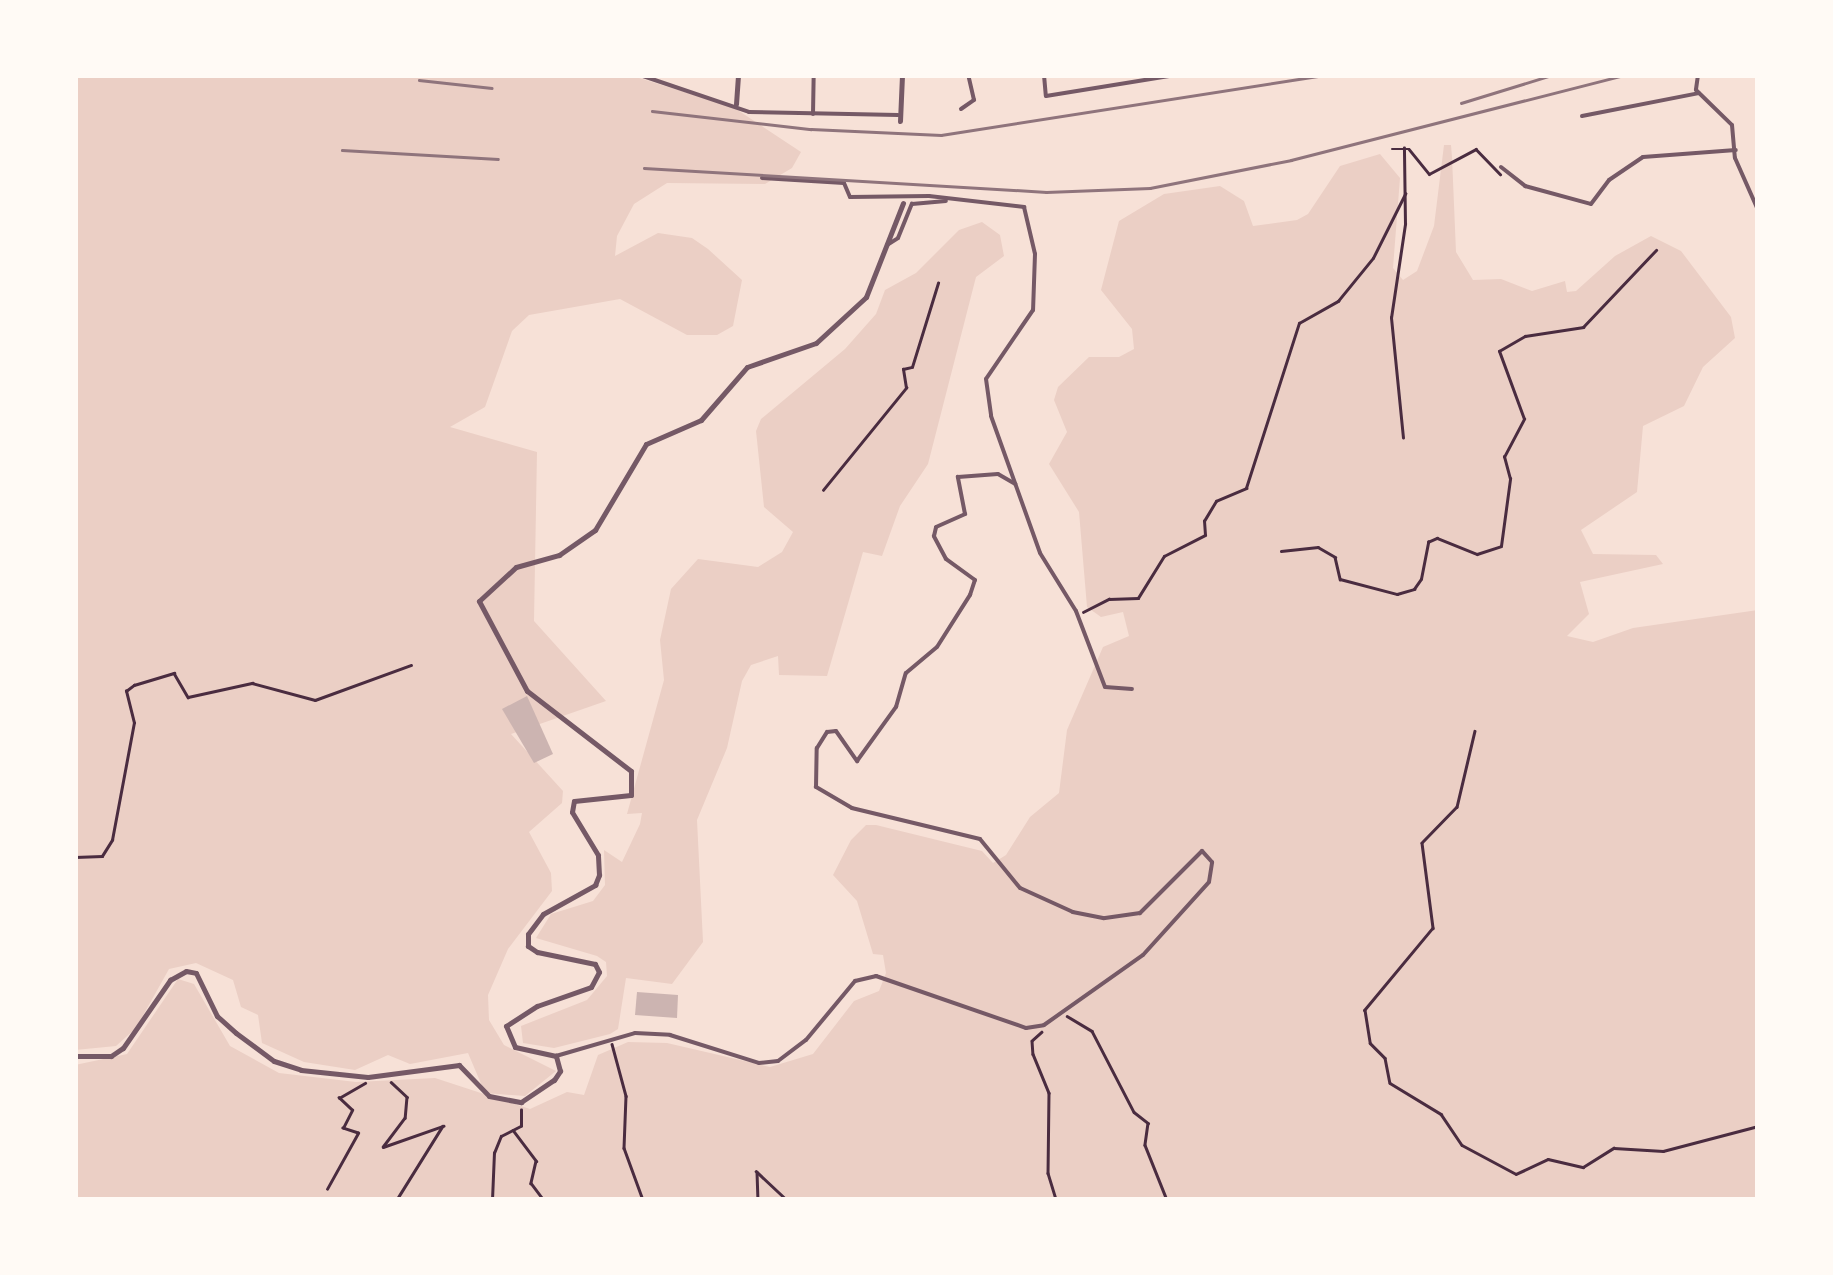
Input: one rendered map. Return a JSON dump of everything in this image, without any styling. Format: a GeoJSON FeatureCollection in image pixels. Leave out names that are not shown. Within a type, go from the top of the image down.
{"type":"FeatureCollection","features":[{"type":"Feature","properties":{"kind":"street"},"geometry":{"type":"LineString","coordinates":[[640,75],[736,104],[749,112],[900,118],[902,75]]}},
{"type":"Feature","properties":{"kind":"street"},"geometry":{"type":"LineString","coordinates":[[736,104],[738,75]]}},
{"type":"Feature","properties":{"kind":"street"},"geometry":{"type":"LineString","coordinates":[[812,114],[814,75]]}},
{"type":"Feature","properties":{"kind":"street"},"geometry":{"type":"LineString","coordinates":[[961,110],[974,100],[968,75]]}},
{"type":"Feature","properties":{"kind":"street"},"geometry":{"type":"LineString","coordinates":[[1044,75],[1046,96],[1175,75]]}},
{"type":"Feature","properties":{"kind":"street"},"geometry":{"type":"LineString","coordinates":[[1103,75],[1104,86]]}},
{"type":"Feature","properties":{"kind":"street"},"geometry":{"type":"LineString","coordinates":[[1698,75],[1699,93],[1732,126],[1736,150],[1758,210]]}},
{"type":"Feature","properties":{"kind":"street"},"geometry":{"type":"LineString","coordinates":[[1582,116],[1699,93]]}},
{"type":"Feature","properties":{"kind":"street"},"geometry":{"type":"LineString","coordinates":[[1502,167],[1507,176],[1571,202],[1591,204],[1609,180],[1643,157],[1736,150]]}},
{"type":"Feature","properties":{"kind":"street"},"geometry":{"type":"LineString","coordinates":[[762,178],[844,183],[850,198],[952,200],[1024,207],[1035,254],[1033,310],[985,388],[1040,553],[1076,612],[1105,687],[1132,689]]}},
{"type":"Feature","properties":{"kind":"street"},"geometry":{"type":"LineString","coordinates":[[887,245],[898,238],[912,204],[952,200]]}},
{"type":"Feature","properties":{"kind":"street"},"geometry":{"type":"LineString","coordinates":[[903,203],[866,297],[816,343],[747,367],[702,420],[646,444],[595,530],[559,555],[516,567],[480,602],[527,691],[631,771],[632,794],[574,800],[572,812],[598,855],[599,876],[595,886],[543,914],[528,934],[528,946],[538,952],[596,964],[599,972],[591,987],[537,1006],[506,1026],[514,1047],[556,1056],[610,1038],[670,1036],[739,1060],[778,1060],[806,1040],[854,981],[876,976],[1026,1028],[1066,1015],[1179,919],[1209,882],[1209,858],[1194,854],[1150,908],[1103,918],[1020,888],[980,839],[852,808],[822,795],[814,778],[827,732],[836,731],[858,762],[896,707],[906,674],[937,647],[970,595],[975,580],[946,560],[934,536],[936,527],[965,514],[958,477],[998,474],[1015,484]]}},
{"type":"Feature","properties":{"kind":"street"},"geometry":{"type":"LineString","coordinates":[[75,1056],[111,1056],[122,1048],[170,980],[186,971],[196,973],[217,1016],[274,1061],[368,1076],[459,1066],[489,1096],[522,1102],[554,1080],[560,1070],[556,1056]]}},
{"type":"Feature","properties":{"kind":"path"},"geometry":{"type":"LineString","coordinates":[[1402,438],[1391,318],[1405,194],[1404,148]]}},
{"type":"Feature","properties":{"kind":"path"},"geometry":{"type":"LineString","coordinates":[[1392,149],[1404,148],[1430,174],[1476,149],[1507,176]]}},
{"type":"Feature","properties":{"kind":"path"},"geometry":{"type":"LineString","coordinates":[[1076,612],[1124,595],[1138,598],[1164,556],[1205,535],[1204,521],[1216,500],[1246,488],[1296,328],[1338,301],[1373,258],[1405,194]]}},
{"type":"Feature","properties":{"kind":"path"},"geometry":{"type":"LineString","coordinates":[[1281,551],[1318,548],[1335,558],[1340,579],[1397,594],[1421,578],[1428,542],[1436,538],[1477,554],[1500,546],[1510,479],[1504,457],[1524,419],[1499,351],[1525,336],[1583,326],[1656,250]]}},
{"type":"Feature","properties":{"kind":"path"},"geometry":{"type":"LineString","coordinates":[[822,490],[906,388],[903,369],[912,367],[938,283]]}},
{"type":"Feature","properties":{"kind":"path"},"geometry":{"type":"LineString","coordinates":[[75,858],[102,856],[112,840],[134,723],[126,691],[134,685],[174,673],[188,697],[252,683],[315,700],[411,666]]}},
{"type":"Feature","properties":{"kind":"path"},"geometry":{"type":"LineString","coordinates":[[1476,731],[1457,806],[1422,843],[1432,928],[1365,1010],[1370,1043],[1386,1058],[1390,1083],[1441,1114],[1462,1144],[1505,1172],[1548,1158],[1583,1167],[1614,1148],[1663,1151],[1758,1126]]}},
{"type":"Feature","properties":{"kind":"path"},"geometry":{"type":"LineString","coordinates":[[1066,1015],[1074,1026],[1092,1031],[1134,1112],[1148,1124],[1145,1145],[1168,1200]]}},
{"type":"Feature","properties":{"kind":"path"},"geometry":{"type":"LineString","coordinates":[[1048,1023],[1032,1041],[1050,1093],[1048,1173],[1056,1200]]}},
{"type":"Feature","properties":{"kind":"path"},"geometry":{"type":"LineString","coordinates":[[610,1038],[626,1096],[624,1148],[643,1200]]}},
{"type":"Feature","properties":{"kind":"path"},"geometry":{"type":"LineString","coordinates":[[380,1074],[407,1096],[405,1118],[382,1148],[443,1126],[396,1200]]}},
{"type":"Feature","properties":{"kind":"path"},"geometry":{"type":"LineString","coordinates":[[328,1189],[358,1133],[343,1128],[352,1110],[339,1098],[363,1087],[368,1076]]}},
{"type":"Feature","properties":{"kind":"path"},"geometry":{"type":"LineString","coordinates":[[492,1200],[494,1153],[520,1126],[522,1102]]}},
{"type":"Feature","properties":{"kind":"path"},"geometry":{"type":"LineString","coordinates":[[513,1130],[536,1161],[531,1184],[544,1200]]}},
{"type":"Feature","properties":{"kind":"path"},"geometry":{"type":"LineString","coordinates":[[758,1200],[756,1171],[786,1200]]}},
{"type":"Feature","properties":{"kind":"shaded area"},"geometry":{"type":"Polygon","coordinates":[[[75,75],[636,77],[733,107],[801,152],[792,168],[765,184],[667,183],[634,204],[617,236],[615,256],[658,233],[692,238],[708,249],[742,280],[733,326],[717,335],[687,335],[620,299],[529,315],[512,331],[485,407],[450,427],[537,452],[534,621],[606,701],[511,734],[563,791],[562,803],[529,832],[551,873],[552,891],[508,949],[488,995],[489,1020],[504,1045],[556,1071],[525,1096],[485,1093],[468,1053],[410,1064],[388,1055],[355,1070],[304,1062],[262,1043],[258,1015],[241,1007],[233,980],[196,963],[169,969],[136,1028],[116,1046],[75,1050],[75,75]]]}},
{"type":"Feature","properties":{"kind":"shaded area"},"geometry":{"type":"Polygon","coordinates":[[[1444,145],[1451,145],[1456,252],[1473,280],[1501,279],[1532,291],[1565,281],[1567,292],[1576,291],[1615,256],[1651,236],[1681,251],[1731,317],[1735,338],[1703,367],[1684,406],[1643,426],[1637,492],[1581,530],[1593,554],[1656,555],[1663,564],[1580,582],[1589,614],[1567,636],[1593,642],[1633,628],[1758,610],[1758,1200],[75,1200],[75,1065],[127,1054],[178,979],[194,984],[230,1046],[279,1073],[356,1082],[435,1078],[530,1109],[567,1092],[584,1095],[598,1055],[628,1042],[667,1043],[770,1067],[813,1054],[854,1001],[879,991],[886,973],[883,955],[873,954],[857,901],[833,875],[851,840],[866,825],[876,825],[982,851],[993,863],[1006,855],[1030,817],[1059,793],[1067,730],[1103,647],[1129,636],[1123,612],[1101,617],[1087,607],[1079,512],[1049,464],[1067,432],[1054,400],[1058,387],[1089,357],[1119,357],[1134,349],[1132,329],[1101,290],[1119,221],[1164,194],[1220,186],[1244,201],[1253,226],[1297,220],[1308,214],[1340,166],[1380,154],[1400,178],[1393,268],[1403,280],[1417,271],[1434,226],[1444,145]]]}},
{"type":"Feature","properties":{"kind":"shaded area"},"geometry":{"type":"Polygon","coordinates":[[[982,222],[1000,235],[1004,256],[976,277],[928,464],[900,506],[882,556],[863,552],[827,676],[779,675],[778,656],[751,665],[742,681],[727,748],[697,820],[703,942],[672,984],[626,978],[618,1029],[610,1034],[554,1048],[523,1043],[521,1026],[587,1000],[607,976],[606,962],[597,956],[536,938],[551,914],[593,901],[605,885],[604,850],[622,862],[640,824],[642,813],[627,814],[664,680],[660,640],[671,589],[698,559],[758,567],[782,552],[793,532],[764,507],[756,431],[761,419],[845,349],[876,314],[885,290],[916,273],[959,230],[982,222]]]}},
{"type":"Feature","properties":{"kind":"building"},"geometry":{"type":"Polygon","coordinates":[[[527,696],[553,754],[534,763],[502,709],[527,696]]]}},
{"type":"Feature","properties":{"kind":"building"},"geometry":{"type":"Polygon","coordinates":[[[637,992],[678,995],[677,1018],[635,1015],[637,992]]]}},
{"type":"Feature","properties":{"kind":"railway"},"geometry":{"type":"LineString","coordinates":[[652,111],[811,129],[941,135],[1322,75]]}},
{"type":"Feature","properties":{"kind":"railway"},"geometry":{"type":"LineString","coordinates":[[1461,103],[1552,75]]}},
{"type":"Feature","properties":{"kind":"railway"},"geometry":{"type":"LineString","coordinates":[[644,168],[1046,192],[1150,188],[1291,160],[1625,75]]}},
{"type":"Feature","properties":{"kind":"railway"},"geometry":{"type":"LineString","coordinates":[[419,80],[492,88]]}},
{"type":"Feature","properties":{"kind":"railway"},"geometry":{"type":"LineString","coordinates":[[342,150],[498,159]]}}]}
